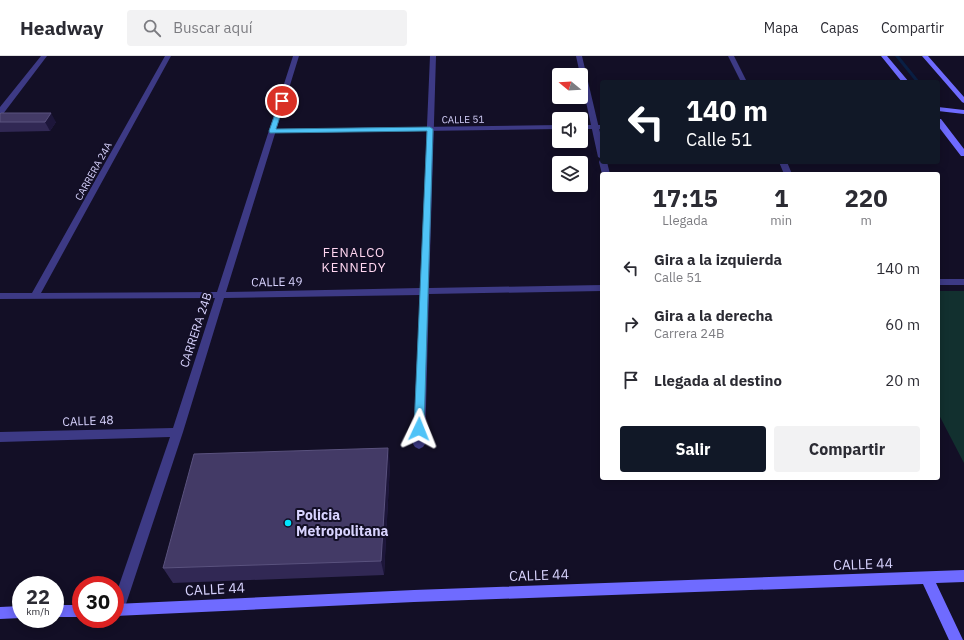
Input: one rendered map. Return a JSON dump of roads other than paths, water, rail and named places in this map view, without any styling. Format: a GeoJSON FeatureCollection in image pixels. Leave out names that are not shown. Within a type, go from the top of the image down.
{"type":"FeatureCollection","features":[{"type":"Feature","properties":{"kind":"main road"},"geometry":{"type":"LineString","coordinates":[[884,56],[904,80]]}},
{"type":"Feature","properties":{"kind":"main road"},"geometry":{"type":"LineString","coordinates":[[924,56],[964,101]]}},
{"type":"Feature","properties":{"kind":"main road"},"geometry":{"type":"LineString","coordinates":[[951,86],[964,90]]}},
{"type":"Feature","properties":{"kind":"main road"},"geometry":{"type":"LineString","coordinates":[[940,109],[964,112]]}},
{"type":"Feature","properties":{"kind":"main road"},"geometry":{"type":"LineString","coordinates":[[940,124],[964,154]]}},
{"type":"Feature","properties":{"kind":"main road"},"geometry":{"type":"LineString","coordinates":[[926,576],[956,640]]}},
{"type":"Feature","properties":{"kind":"main road","name":"CALLE 44"},"geometry":{"type":"LineString","coordinates":[[124,610],[407,596],[926,576],[964,576]]}},
{"type":"Feature","properties":{"kind":"main road"},"geometry":{"type":"LineString","coordinates":[[0,613],[12,612]]}},
{"type":"Feature","properties":{"kind":"street"},"geometry":{"type":"LineString","coordinates":[[0,112],[44,56]]}},
{"type":"Feature","properties":{"kind":"street","name":"CARRERA 24A"},"geometry":{"type":"LineString","coordinates":[[35,295],[168,56]]}},
{"type":"Feature","properties":{"kind":"street","name":"CARRERA 24B"},"geometry":{"type":"LineString","coordinates":[[124,587],[222,294],[296,56]]}},
{"type":"Feature","properties":{"kind":"street"},"geometry":{"type":"LineString","coordinates":[[419,444],[433,56]]}},
{"type":"Feature","properties":{"kind":"street"},"geometry":{"type":"LineString","coordinates":[[579,56],[599,127]]}},
{"type":"Feature","properties":{"kind":"street"},"geometry":{"type":"LineString","coordinates":[[731,56],[743,80]]}},
{"type":"Feature","properties":{"kind":"street"},"geometry":{"type":"LineString","coordinates":[[940,282],[964,282]]}},
{"type":"Feature","properties":{"kind":"street","name":"CALLE 49"},"geometry":{"type":"LineString","coordinates":[[0,296],[600,288]]}},
{"type":"Feature","properties":{"kind":"street","name":"CALLE 48"},"geometry":{"type":"LineString","coordinates":[[0,437],[177,432]]}},
{"type":"Feature","properties":{"kind":"lane"},"geometry":{"type":"LineString","coordinates":[[588,127],[599,127]]}},
{"type":"Feature","properties":{"kind":"lane","name":"CALLE 51"},"geometry":{"type":"LineString","coordinates":[[272,131],[552,128]]}},
{"type":"Feature","properties":{"kind":"waterway"},"geometry":{"type":"LineString","coordinates":[[897,56],[916,80]]}},
{"type":"Feature","properties":{"kind":"place","name":"Policia Metropolitana"},"geometry":{"type":"Point","coordinates":[288,523]}},
{"type":"Feature","properties":{"kind":"district","name":"FENALCO KENNEDY"},"geometry":{"type":"Point","coordinates":[354,260]}}]}
